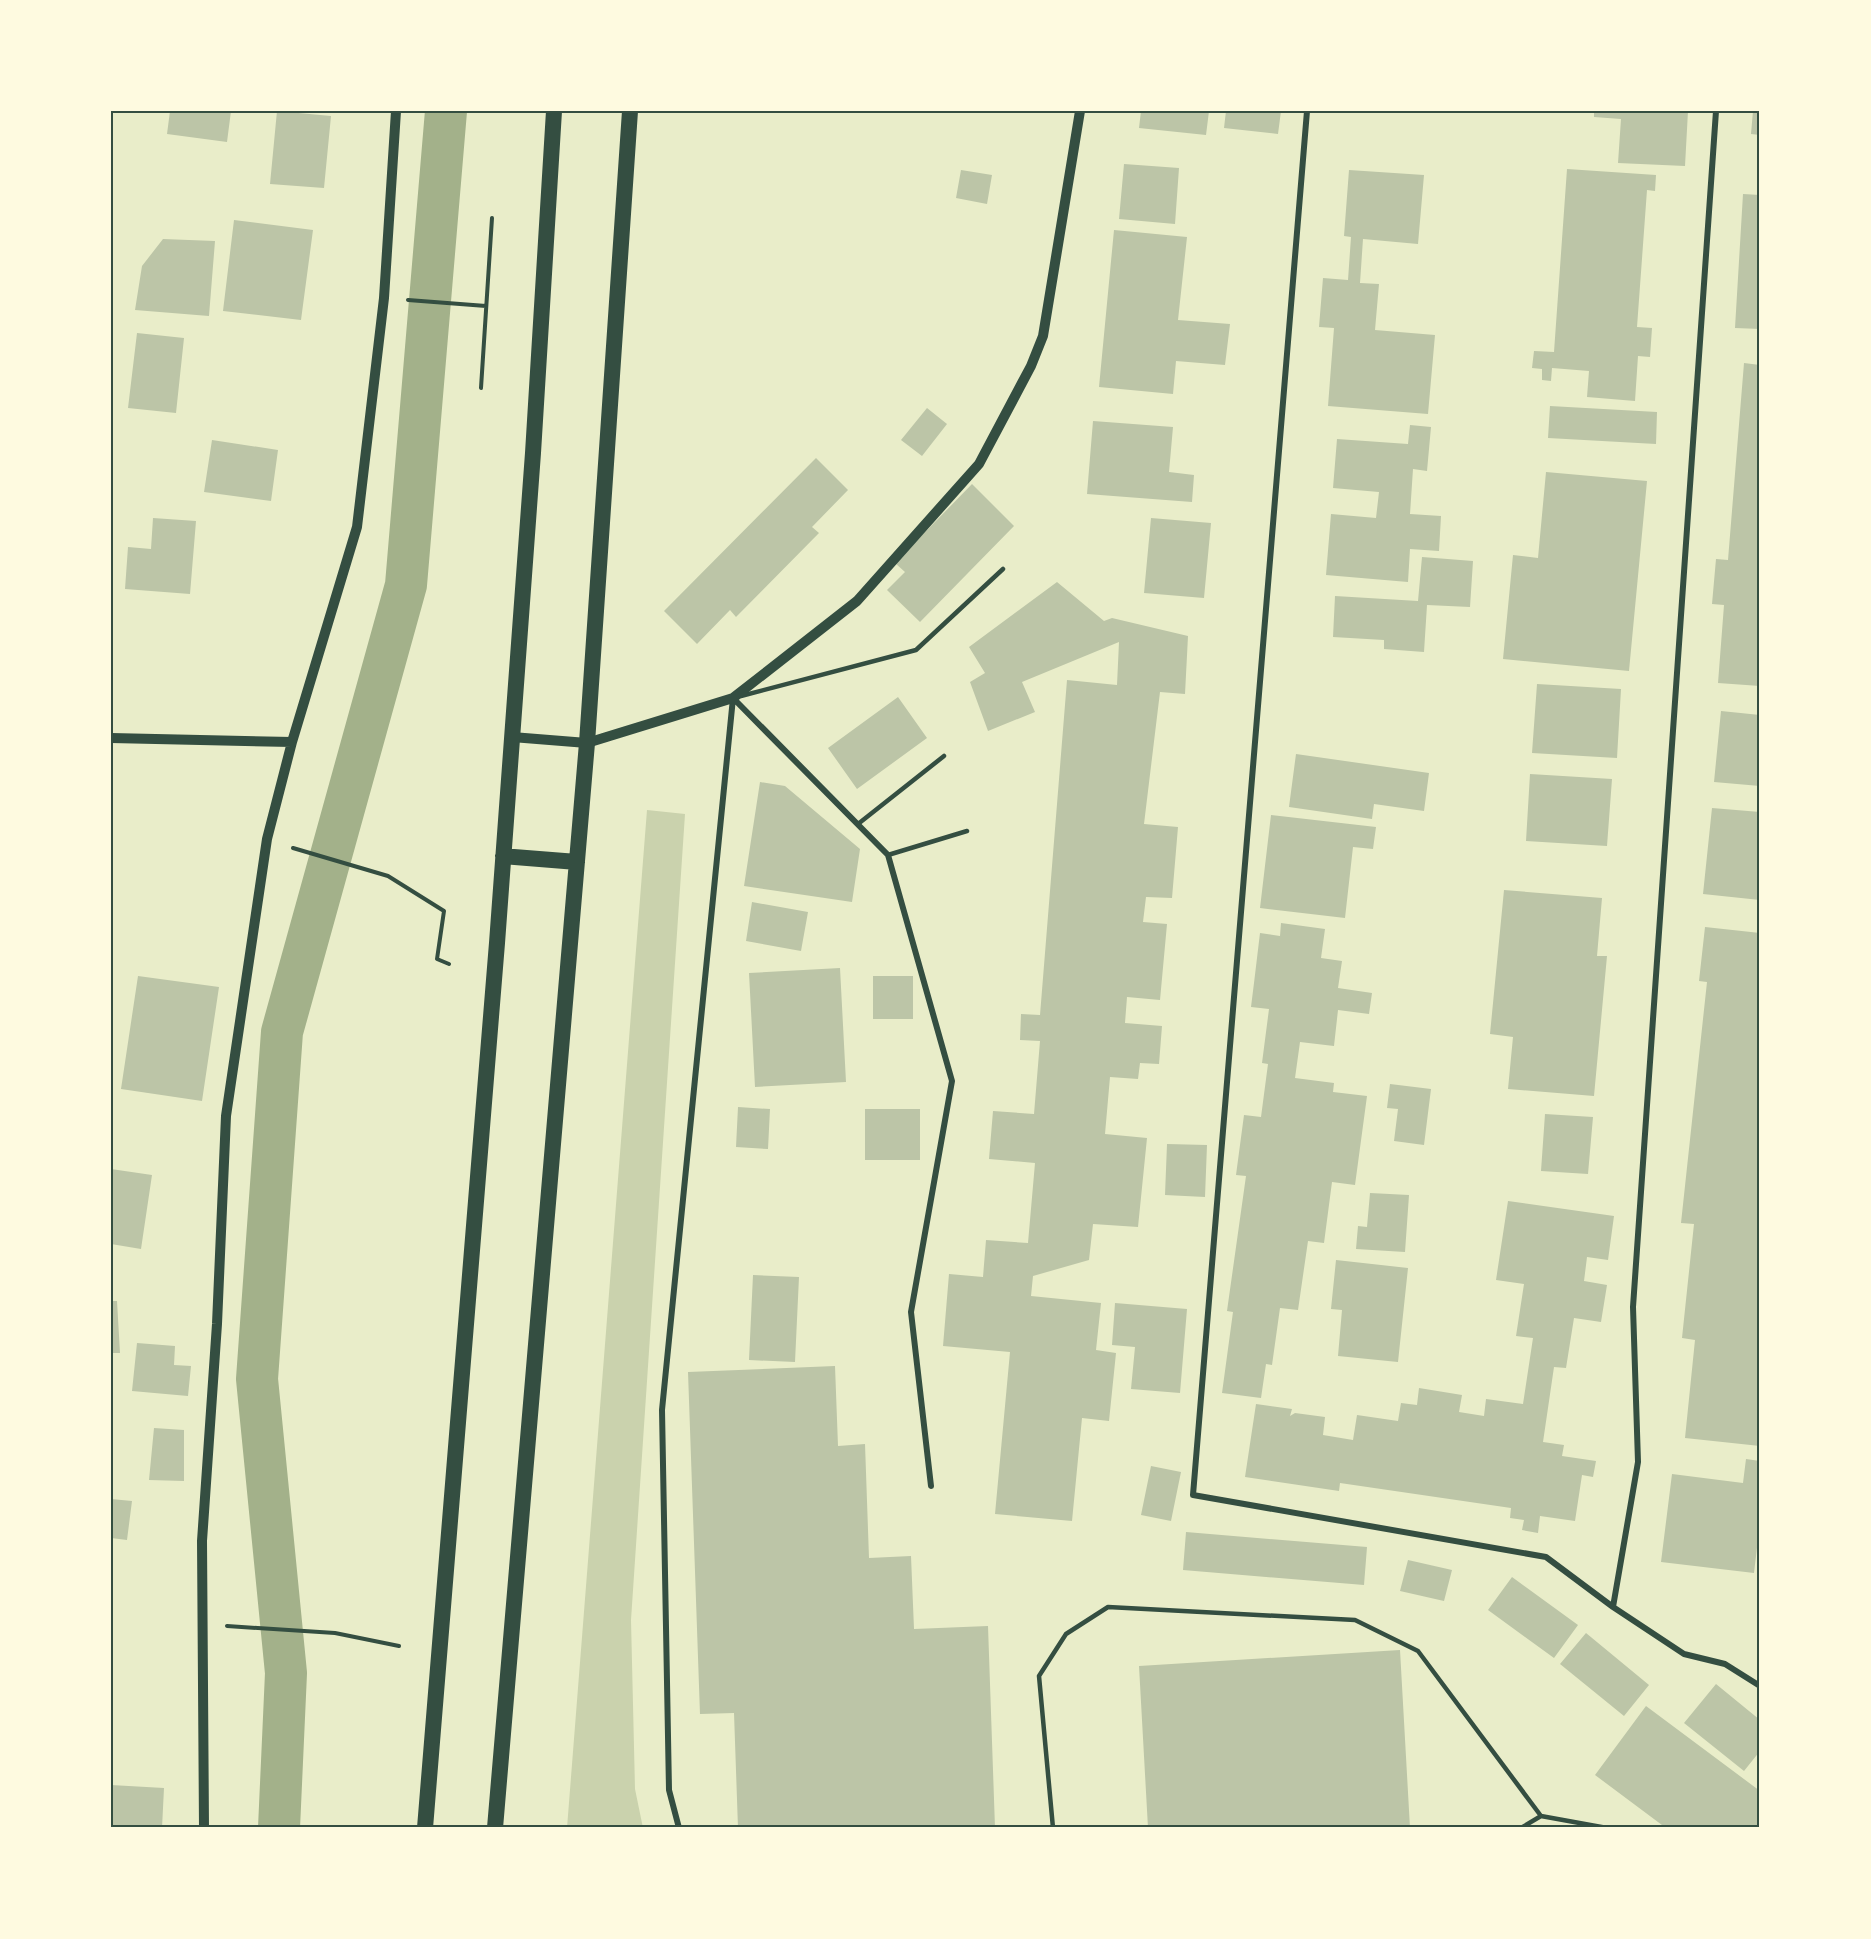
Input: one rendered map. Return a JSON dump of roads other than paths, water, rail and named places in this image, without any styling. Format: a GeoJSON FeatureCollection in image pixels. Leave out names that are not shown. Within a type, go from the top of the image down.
{"type":"FeatureCollection","features":[{"type":"Feature","properties":{"kind":"highway"},"geometry":{"type":"LineString","coordinates":[[425,1828],[512,737],[554,111]]}},
{"type":"Feature","properties":{"kind":"highway"},"geometry":{"type":"LineString","coordinates":[[495,1828],[587,743],[630,111]]}},
{"type":"Feature","properties":{"kind":"highway"},"geometry":{"type":"LineString","coordinates":[[503,856],[577,862]]}},
{"type":"Feature","properties":{"kind":"street"},"geometry":{"type":"LineString","coordinates":[[204,1828],[202,1541],[217,1324],[226,1116],[267,840],[292,742],[357,527],[384,298],[396,111]]}},
{"type":"Feature","properties":{"kind":"street"},"geometry":{"type":"LineString","coordinates":[[512,737],[587,743],[733,698],[857,601],[979,464],[1031,366],[1043,336],[1080,111]]}},
{"type":"Feature","properties":{"kind":"street"},"geometry":{"type":"LineString","coordinates":[[1307,111],[1193,1495],[1546,1557],[1613,1607],[1684,1654],[1725,1664],[1760,1686]]}},
{"type":"Feature","properties":{"kind":"street"},"geometry":{"type":"LineString","coordinates":[[1613,1607],[1638,1462],[1633,1307],[1716,111]]}},
{"type":"Feature","properties":{"kind":"street"},"geometry":{"type":"LineString","coordinates":[[733,698],[888,855],[952,1081],[911,1312],[931,1486]]}},
{"type":"Feature","properties":{"kind":"street"},"geometry":{"type":"LineString","coordinates":[[679,1828],[669,1790],[662,1410],[733,698]]}},
{"type":"Feature","properties":{"kind":"street"},"geometry":{"type":"LineString","coordinates":[[111,738],[292,742]]}},
{"type":"Feature","properties":{"kind":"lane"},"geometry":{"type":"LineString","coordinates":[[733,698],[916,650],[1003,569]]}},
{"type":"Feature","properties":{"kind":"lane"},"geometry":{"type":"LineString","coordinates":[[858,824],[944,756]]}},
{"type":"Feature","properties":{"kind":"lane"},"geometry":{"type":"LineString","coordinates":[[888,855],[966,831]]}},
{"type":"Feature","properties":{"kind":"lane"},"geometry":{"type":"LineString","coordinates":[[1053,1828],[1039,1676],[1066,1634],[1108,1607],[1355,1620],[1418,1651],[1541,1816]]}},
{"type":"Feature","properties":{"kind":"lane"},"geometry":{"type":"LineString","coordinates":[[1521,1828],[1541,1816],[1607,1828]]}},
{"type":"Feature","properties":{"kind":"waterway"},"geometry":{"type":"LineString","coordinates":[[279,1828],[286,1673],[257,1379],[282,1032],[406,585],[446,111]]}}]}
